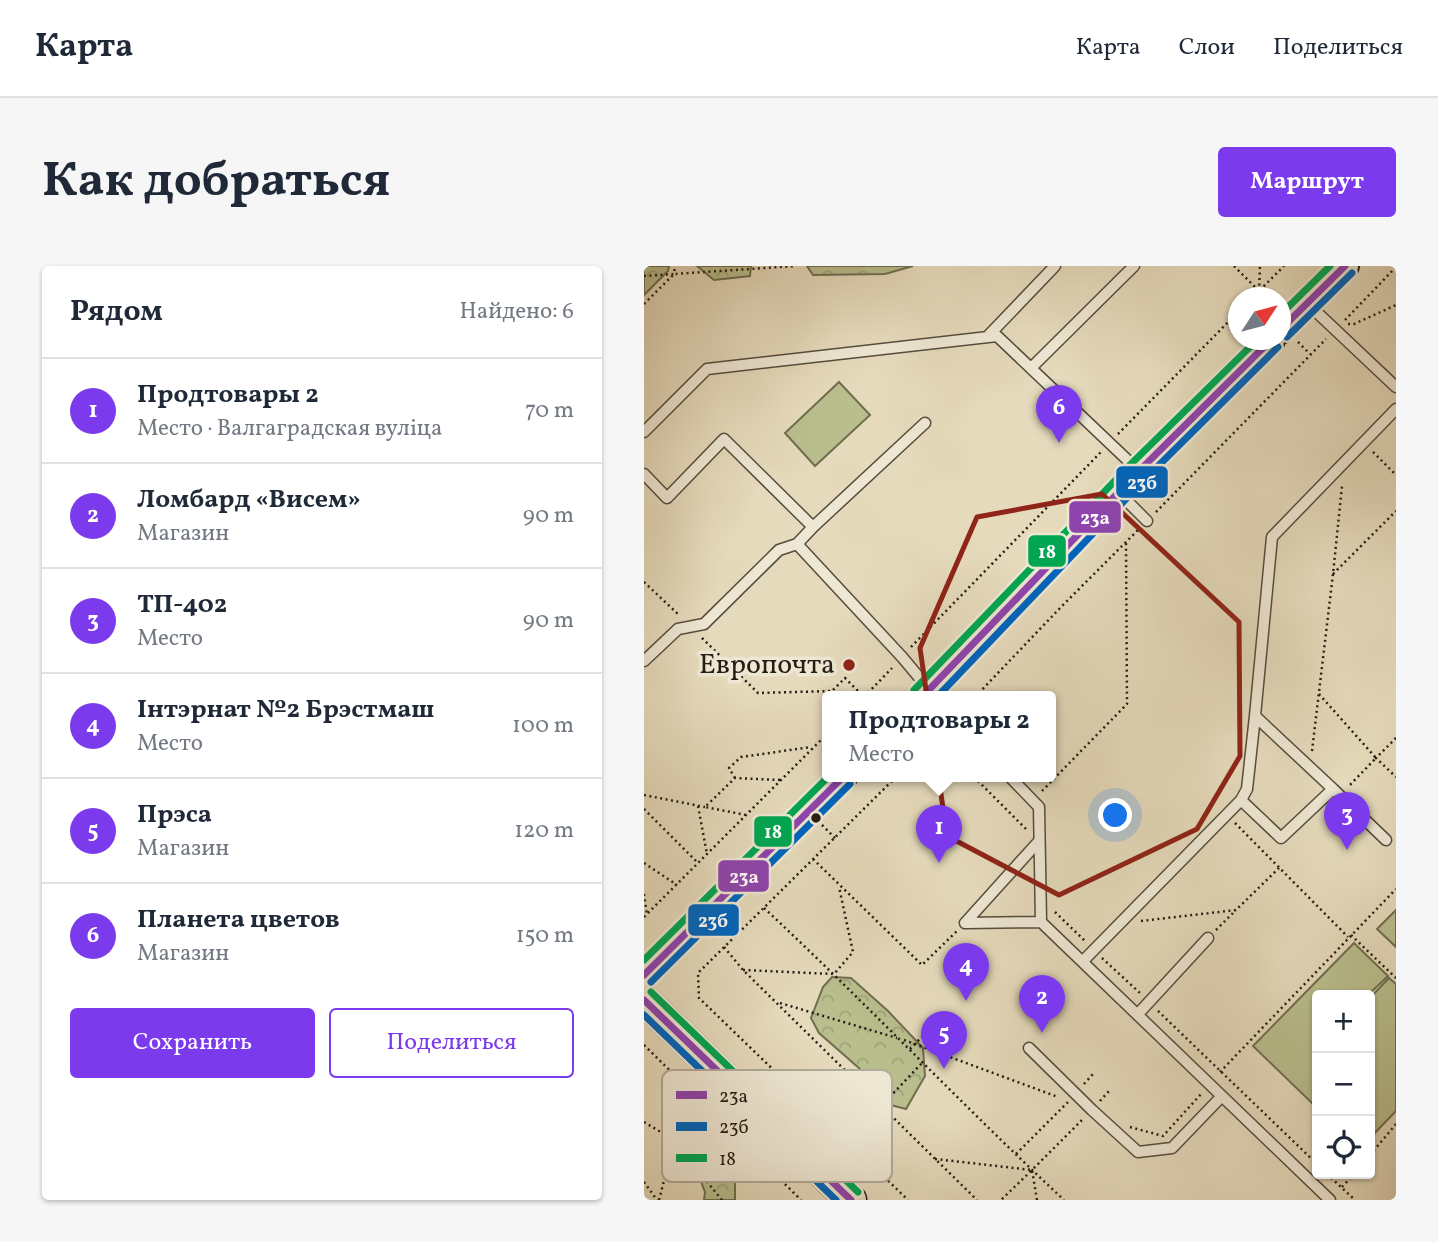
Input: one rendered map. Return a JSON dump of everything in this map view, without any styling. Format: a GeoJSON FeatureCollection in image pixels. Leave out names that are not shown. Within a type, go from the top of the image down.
{"type":"FeatureCollection","features":[{"type":"Feature","properties":{"kind":"main road"},"geometry":{"type":"LineString","coordinates":[[1291,319],[1345,266]]}},
{"type":"Feature","properties":{"kind":"main road"},"geometry":{"type":"LineString","coordinates":[[932,691],[1139,471],[1261,350]]}},
{"type":"Feature","properties":{"kind":"main road"},"geometry":{"type":"LineString","coordinates":[[644,975],[838,782]]}},
{"type":"Feature","properties":{"kind":"main road"},"geometry":{"type":"LineString","coordinates":[[644,1000],[716,1070]]}},
{"type":"Feature","properties":{"kind":"main road"},"geometry":{"type":"LineString","coordinates":[[832,1182],[851,1200]]}},
{"type":"Feature","properties":{"kind":"lane"},"geometry":{"type":"LineString","coordinates":[[988,337],[1055,266]]}},
{"type":"Feature","properties":{"kind":"lane"},"geometry":{"type":"LineString","coordinates":[[1032,367],[1133,266]]}},
{"type":"Feature","properties":{"kind":"lane"},"geometry":{"type":"LineString","coordinates":[[1308,303],[1396,387]]}},
{"type":"Feature","properties":{"kind":"lane"},"geometry":{"type":"LineString","coordinates":[[644,432],[707,369],[997,336],[1139,471]]}},
{"type":"Feature","properties":{"kind":"lane"},"geometry":{"type":"LineString","coordinates":[[1083,961],[1241,800],[1247,789],[1272,537],[1396,409]]}},
{"type":"Feature","properties":{"kind":"lane"},"geometry":{"type":"LineString","coordinates":[[644,661],[678,629],[704,624],[779,550],[797,544],[925,423]]}},
{"type":"Feature","properties":{"kind":"lane"},"geometry":{"type":"LineString","coordinates":[[644,474],[667,498],[724,439],[813,527]]}},
{"type":"Feature","properties":{"kind":"lane"},"geometry":{"type":"LineString","coordinates":[[1119,492],[1147,521]]}},
{"type":"Feature","properties":{"kind":"lane"},"geometry":{"type":"LineString","coordinates":[[797,544],[902,657],[927,691]]}},
{"type":"Feature","properties":{"kind":"lane"},"geometry":{"type":"LineString","coordinates":[[1255,716],[1386,840]]}},
{"type":"Feature","properties":{"kind":"lane"},"geometry":{"type":"LineString","coordinates":[[1015,782],[1039,807],[1041,922]]}},
{"type":"Feature","properties":{"kind":"lane"},"geometry":{"type":"LineString","coordinates":[[1241,800],[1281,838],[1336,793]]}},
{"type":"Feature","properties":{"kind":"lane"},"geometry":{"type":"LineString","coordinates":[[965,923],[1039,841]]}},
{"type":"Feature","properties":{"kind":"lane"},"geometry":{"type":"LineString","coordinates":[[965,923],[1041,922],[1331,1200]]}},
{"type":"Feature","properties":{"kind":"lane"},"geometry":{"type":"LineString","coordinates":[[1138,1014],[1208,938]]}},
{"type":"Feature","properties":{"kind":"lane"},"geometry":{"type":"LineString","coordinates":[[1029,1048],[1139,1153],[1172,1149],[1223,1096]]}},
{"type":"Feature","properties":{"kind":"path"},"geometry":{"type":"LineString","coordinates":[[644,304],[674,274],[675,266]]}},
{"type":"Feature","properties":{"kind":"path"},"geometry":{"type":"LineString","coordinates":[[711,272],[716,266]]}},
{"type":"Feature","properties":{"kind":"path"},"geometry":{"type":"LineString","coordinates":[[644,276],[795,266]]}},
{"type":"Feature","properties":{"kind":"path"},"geometry":{"type":"LineString","coordinates":[[1234,266],[1255,287]]}},
{"type":"Feature","properties":{"kind":"path"},"geometry":{"type":"LineString","coordinates":[[1259,287],[1260,266]]}},
{"type":"Feature","properties":{"kind":"path"},"geometry":{"type":"LineString","coordinates":[[1263,287],[1284,266]]}},
{"type":"Feature","properties":{"kind":"path"},"geometry":{"type":"LineString","coordinates":[[1396,267],[1341,324],[1354,324],[1396,305]]}},
{"type":"Feature","properties":{"kind":"path"},"geometry":{"type":"LineString","coordinates":[[870,691],[1228,322]]}},
{"type":"Feature","properties":{"kind":"path"},"geometry":{"type":"LineString","coordinates":[[981,691],[1336,329]]}},
{"type":"Feature","properties":{"kind":"path"},"geometry":{"type":"LineString","coordinates":[[1363,442],[1396,475]]}},
{"type":"Feature","properties":{"kind":"path"},"geometry":{"type":"LineString","coordinates":[[1310,768],[1344,464]]}},
{"type":"Feature","properties":{"kind":"path"},"geometry":{"type":"LineString","coordinates":[[1333,574],[1396,511]]}},
{"type":"Feature","properties":{"kind":"path"},"geometry":{"type":"LineString","coordinates":[[1056,777],[1127,704],[1126,542]]}},
{"type":"Feature","properties":{"kind":"path"},"geometry":{"type":"LineString","coordinates":[[644,582],[758,693],[822,691]]}},
{"type":"Feature","properties":{"kind":"path"},"geometry":{"type":"LineString","coordinates":[[831,691],[845,678],[858,691]]}},
{"type":"Feature","properties":{"kind":"path"},"geometry":{"type":"LineString","coordinates":[[1319,694],[1396,777]]}},
{"type":"Feature","properties":{"kind":"path"},"geometry":{"type":"LineString","coordinates":[[1336,793],[1396,737]]}},
{"type":"Feature","properties":{"kind":"path"},"geometry":{"type":"LineString","coordinates":[[645,916],[822,739]]}},
{"type":"Feature","properties":{"kind":"path"},"geometry":{"type":"LineString","coordinates":[[735,778],[729,768],[741,757],[814,747]]}},
{"type":"Feature","properties":{"kind":"path"},"geometry":{"type":"LineString","coordinates":[[705,807],[735,778],[781,780]]}},
{"type":"Feature","properties":{"kind":"path"},"geometry":{"type":"LineString","coordinates":[[773,1070],[699,998],[698,972],[891,782]]}},
{"type":"Feature","properties":{"kind":"path"},"geometry":{"type":"LineString","coordinates":[[979,782],[1039,841]]}},
{"type":"Feature","properties":{"kind":"path"},"geometry":{"type":"LineString","coordinates":[[1042,791],[1051,782]]}},
{"type":"Feature","properties":{"kind":"path"},"geometry":{"type":"LineString","coordinates":[[644,795],[746,815]]}},
{"type":"Feature","properties":{"kind":"path"},"geometry":{"type":"LineString","coordinates":[[698,806],[707,854]]}},
{"type":"Feature","properties":{"kind":"path"},"geometry":{"type":"LineString","coordinates":[[644,809],[698,863]]}},
{"type":"Feature","properties":{"kind":"path"},"geometry":{"type":"LineString","coordinates":[[1227,814],[1396,978]]}},
{"type":"Feature","properties":{"kind":"path"},"geometry":{"type":"LineString","coordinates":[[813,859],[922,965],[965,923]]}},
{"type":"Feature","properties":{"kind":"path"},"geometry":{"type":"LineString","coordinates":[[644,863],[677,885]]}},
{"type":"Feature","properties":{"kind":"path"},"geometry":{"type":"LineString","coordinates":[[1120,923],[1236,909],[1279,867]]}},
{"type":"Feature","properties":{"kind":"path"},"geometry":{"type":"LineString","coordinates":[[834,974],[853,952],[838,885]]}},
{"type":"Feature","properties":{"kind":"path"},"geometry":{"type":"LineString","coordinates":[[1100,1118],[1163,1136],[1220,1072],[1396,889]]}},
{"type":"Feature","properties":{"kind":"path"},"geometry":{"type":"LineString","coordinates":[[644,894],[645,916]]}},
{"type":"Feature","properties":{"kind":"path"},"geometry":{"type":"LineString","coordinates":[[764,908],[1064,1200]]}},
{"type":"Feature","properties":{"kind":"path"},"geometry":{"type":"LineString","coordinates":[[724,947],[743,970],[846,1070]]}},
{"type":"Feature","properties":{"kind":"path"},"geometry":{"type":"LineString","coordinates":[[743,970],[834,974]]}},
{"type":"Feature","properties":{"kind":"path"},"geometry":{"type":"LineString","coordinates":[[776,1002],[915,1044],[1069,1101],[1016,1154]]}},
{"type":"Feature","properties":{"kind":"path"},"geometry":{"type":"LineString","coordinates":[[910,1049],[948,1010]]}},
{"type":"Feature","properties":{"kind":"path"},"geometry":{"type":"LineString","coordinates":[[644,1045],[669,1070]]}},
{"type":"Feature","properties":{"kind":"path"},"geometry":{"type":"LineString","coordinates":[[644,1054],[648,1049]]}},
{"type":"Feature","properties":{"kind":"path"},"geometry":{"type":"LineString","coordinates":[[892,1095],[923,1062]]}},
{"type":"Feature","properties":{"kind":"path"},"geometry":{"type":"LineString","coordinates":[[1075,1094],[1093,1074]]}},
{"type":"Feature","properties":{"kind":"path"},"geometry":{"type":"LineString","coordinates":[[1001,1200],[1110,1091]]}},
{"type":"Feature","properties":{"kind":"path"},"geometry":{"type":"LineString","coordinates":[[892,1115],[977,1200]]}},
{"type":"Feature","properties":{"kind":"path"},"geometry":{"type":"LineString","coordinates":[[644,1122],[662,1133]]}},
{"type":"Feature","properties":{"kind":"path"},"geometry":{"type":"LineString","coordinates":[[1375,1149],[1396,1124]]}},
{"type":"Feature","properties":{"kind":"path"},"geometry":{"type":"LineString","coordinates":[[935,1159],[1032,1170]]}},
{"type":"Feature","properties":{"kind":"path"},"geometry":{"type":"LineString","coordinates":[[1032,1170],[1037,1200]]}},
{"type":"Feature","properties":{"kind":"path"},"geometry":{"type":"LineString","coordinates":[[1333,1179],[1355,1200]]}},
{"type":"Feature","properties":{"kind":"path"},"geometry":{"type":"LineString","coordinates":[[1342,1187],[1349,1179]]}},
{"type":"Feature","properties":{"kind":"path"},"geometry":{"type":"LineString","coordinates":[[644,1182],[658,1200]]}},
{"type":"Feature","properties":{"kind":"path"},"geometry":{"type":"LineString","coordinates":[[658,1200],[663,1182]]}},
{"type":"Feature","properties":{"kind":"path"},"geometry":{"type":"LineString","coordinates":[[707,1182],[722,1200]]}},
{"type":"Feature","properties":{"kind":"path"},"geometry":{"type":"LineString","coordinates":[[782,1182],[801,1200]]}},
{"type":"Feature","properties":{"kind":"path"},"geometry":{"type":"LineString","coordinates":[[889,1182],[908,1200]]}},
{"type":"Feature","properties":{"kind":"highlighted area"},"geometry":{"type":"Polygon","coordinates":[[[1102,494],[1239,622],[1240,756],[1197,829],[1059,895],[947,836],[920,648],[977,517],[1102,494]]]}},
{"type":"Feature","properties":{"kind":"green space"},"geometry":{"type":"Polygon","coordinates":[[[644,266],[669,266],[668,271],[644,295],[644,266]]]}},
{"type":"Feature","properties":{"kind":"green space"},"geometry":{"type":"Polygon","coordinates":[[[697,266],[751,266],[750,276],[714,280],[697,266]]]}},
{"type":"Feature","properties":{"kind":"green space"},"geometry":{"type":"Polygon","coordinates":[[[807,266],[913,266],[885,274],[813,275],[807,266]]]}},
{"type":"Feature","properties":{"kind":"green space"},"geometry":{"type":"Polygon","coordinates":[[[839,382],[870,415],[815,466],[785,433],[839,382]]]}},
{"type":"Feature","properties":{"kind":"green space"},"geometry":{"type":"Polygon","coordinates":[[[1396,910],[1396,947],[1377,929],[1396,910]]]}},
{"type":"Feature","properties":{"kind":"green space"},"geometry":{"type":"Polygon","coordinates":[[[1354,943],[1388,976],[1373,990],[1312,990],[1312,1103],[1253,1046],[1354,943]]]}},
{"type":"Feature","properties":{"kind":"green space"},"geometry":{"type":"Polygon","coordinates":[[[832,977],[851,978],[888,1011],[923,1048],[925,1076],[906,1109],[892,1105],[892,1070],[861,1070],[819,1033],[811,1018],[823,987],[832,977]]]}},
{"type":"Feature","properties":{"kind":"green space"},"geometry":{"type":"Polygon","coordinates":[[[1389,978],[1396,984],[1396,1111],[1375,1133],[1375,1053],[1375,993],[1389,978]]]}},
{"type":"Feature","properties":{"kind":"green space"},"geometry":{"type":"Polygon","coordinates":[[[701,1182],[735,1182],[735,1200],[704,1200],[705,1192],[701,1182]]]}},
{"type":"Feature","properties":{"kind":"transit line","name":"18"},"geometry":{"type":"LineString","coordinates":[[1291,304],[1330,266]]}},
{"type":"Feature","properties":{"kind":"transit line","name":"23а"},"geometry":{"type":"LineString","coordinates":[[1291,319],[1345,266]]}},
{"type":"Feature","properties":{"kind":"transit line","name":"23б"},"geometry":{"type":"LineString","coordinates":[[1291,333],[1352,273]]}},
{"type":"Feature","properties":{"kind":"transit line","name":"18"},"geometry":{"type":"LineString","coordinates":[[914,690],[1131,464],[1247,350]]}},
{"type":"Feature","properties":{"kind":"transit line","name":"23а"},"geometry":{"type":"LineString","coordinates":[[928,691],[1139,471],[1261,350]]}},
{"type":"Feature","properties":{"kind":"transit line","name":"23б"},"geometry":{"type":"LineString","coordinates":[[943,691],[1146,478],[1275,350]]}},
{"type":"Feature","properties":{"kind":"transit line","name":"18"},"geometry":{"type":"LineString","coordinates":[[644,960],[823,782]]}},
{"type":"Feature","properties":{"kind":"transit line","name":"23а"},"geometry":{"type":"LineString","coordinates":[[644,975],[838,782]]}},
{"type":"Feature","properties":{"kind":"transit line","name":"23б"},"geometry":{"type":"LineString","coordinates":[[651,982],[850,784]]}},
{"type":"Feature","properties":{"kind":"transit line","name":"18"},"geometry":{"type":"LineString","coordinates":[[651,992],[732,1070]]}},
{"type":"Feature","properties":{"kind":"transit line","name":"23а"},"geometry":{"type":"LineString","coordinates":[[644,1000],[716,1070]]}},
{"type":"Feature","properties":{"kind":"transit line","name":"23б"},"geometry":{"type":"LineString","coordinates":[[644,1015],[701,1070]]}},
{"type":"Feature","properties":{"kind":"transit line","name":"23б"},"geometry":{"type":"LineString","coordinates":[[817,1182],[836,1200]]}},
{"type":"Feature","properties":{"kind":"transit line","name":"23а"},"geometry":{"type":"LineString","coordinates":[[832,1182],[851,1200]]}},
{"type":"Feature","properties":{"kind":"transit line","name":"18"},"geometry":{"type":"LineString","coordinates":[[848,1182],[858,1192]]}},
{"type":"Feature","properties":{"kind":"place","name":"Планета цветов"},"geometry":{"type":"Point","coordinates":[1059,443]}},
{"type":"Feature","properties":{"kind":"place","name":"Европочта"},"geometry":{"type":"Point","coordinates":[849,665]}},
{"type":"Feature","properties":{"kind":"place","name":"ТП-402"},"geometry":{"type":"Point","coordinates":[1347,850]}},
{"type":"Feature","properties":{"kind":"place","name":"Продтовары 2"},"geometry":{"type":"Point","coordinates":[939,863]}},
{"type":"Feature","properties":{"kind":"place","name":"Інтэрнат №2 Брэстмаш"},"geometry":{"type":"Point","coordinates":[966,1001]}},
{"type":"Feature","properties":{"kind":"place","name":"Ломбард «Висем»"},"geometry":{"type":"Point","coordinates":[1042,1033]}},
{"type":"Feature","properties":{"kind":"place","name":"Прэса"},"geometry":{"type":"Point","coordinates":[944,1069]}}]}
